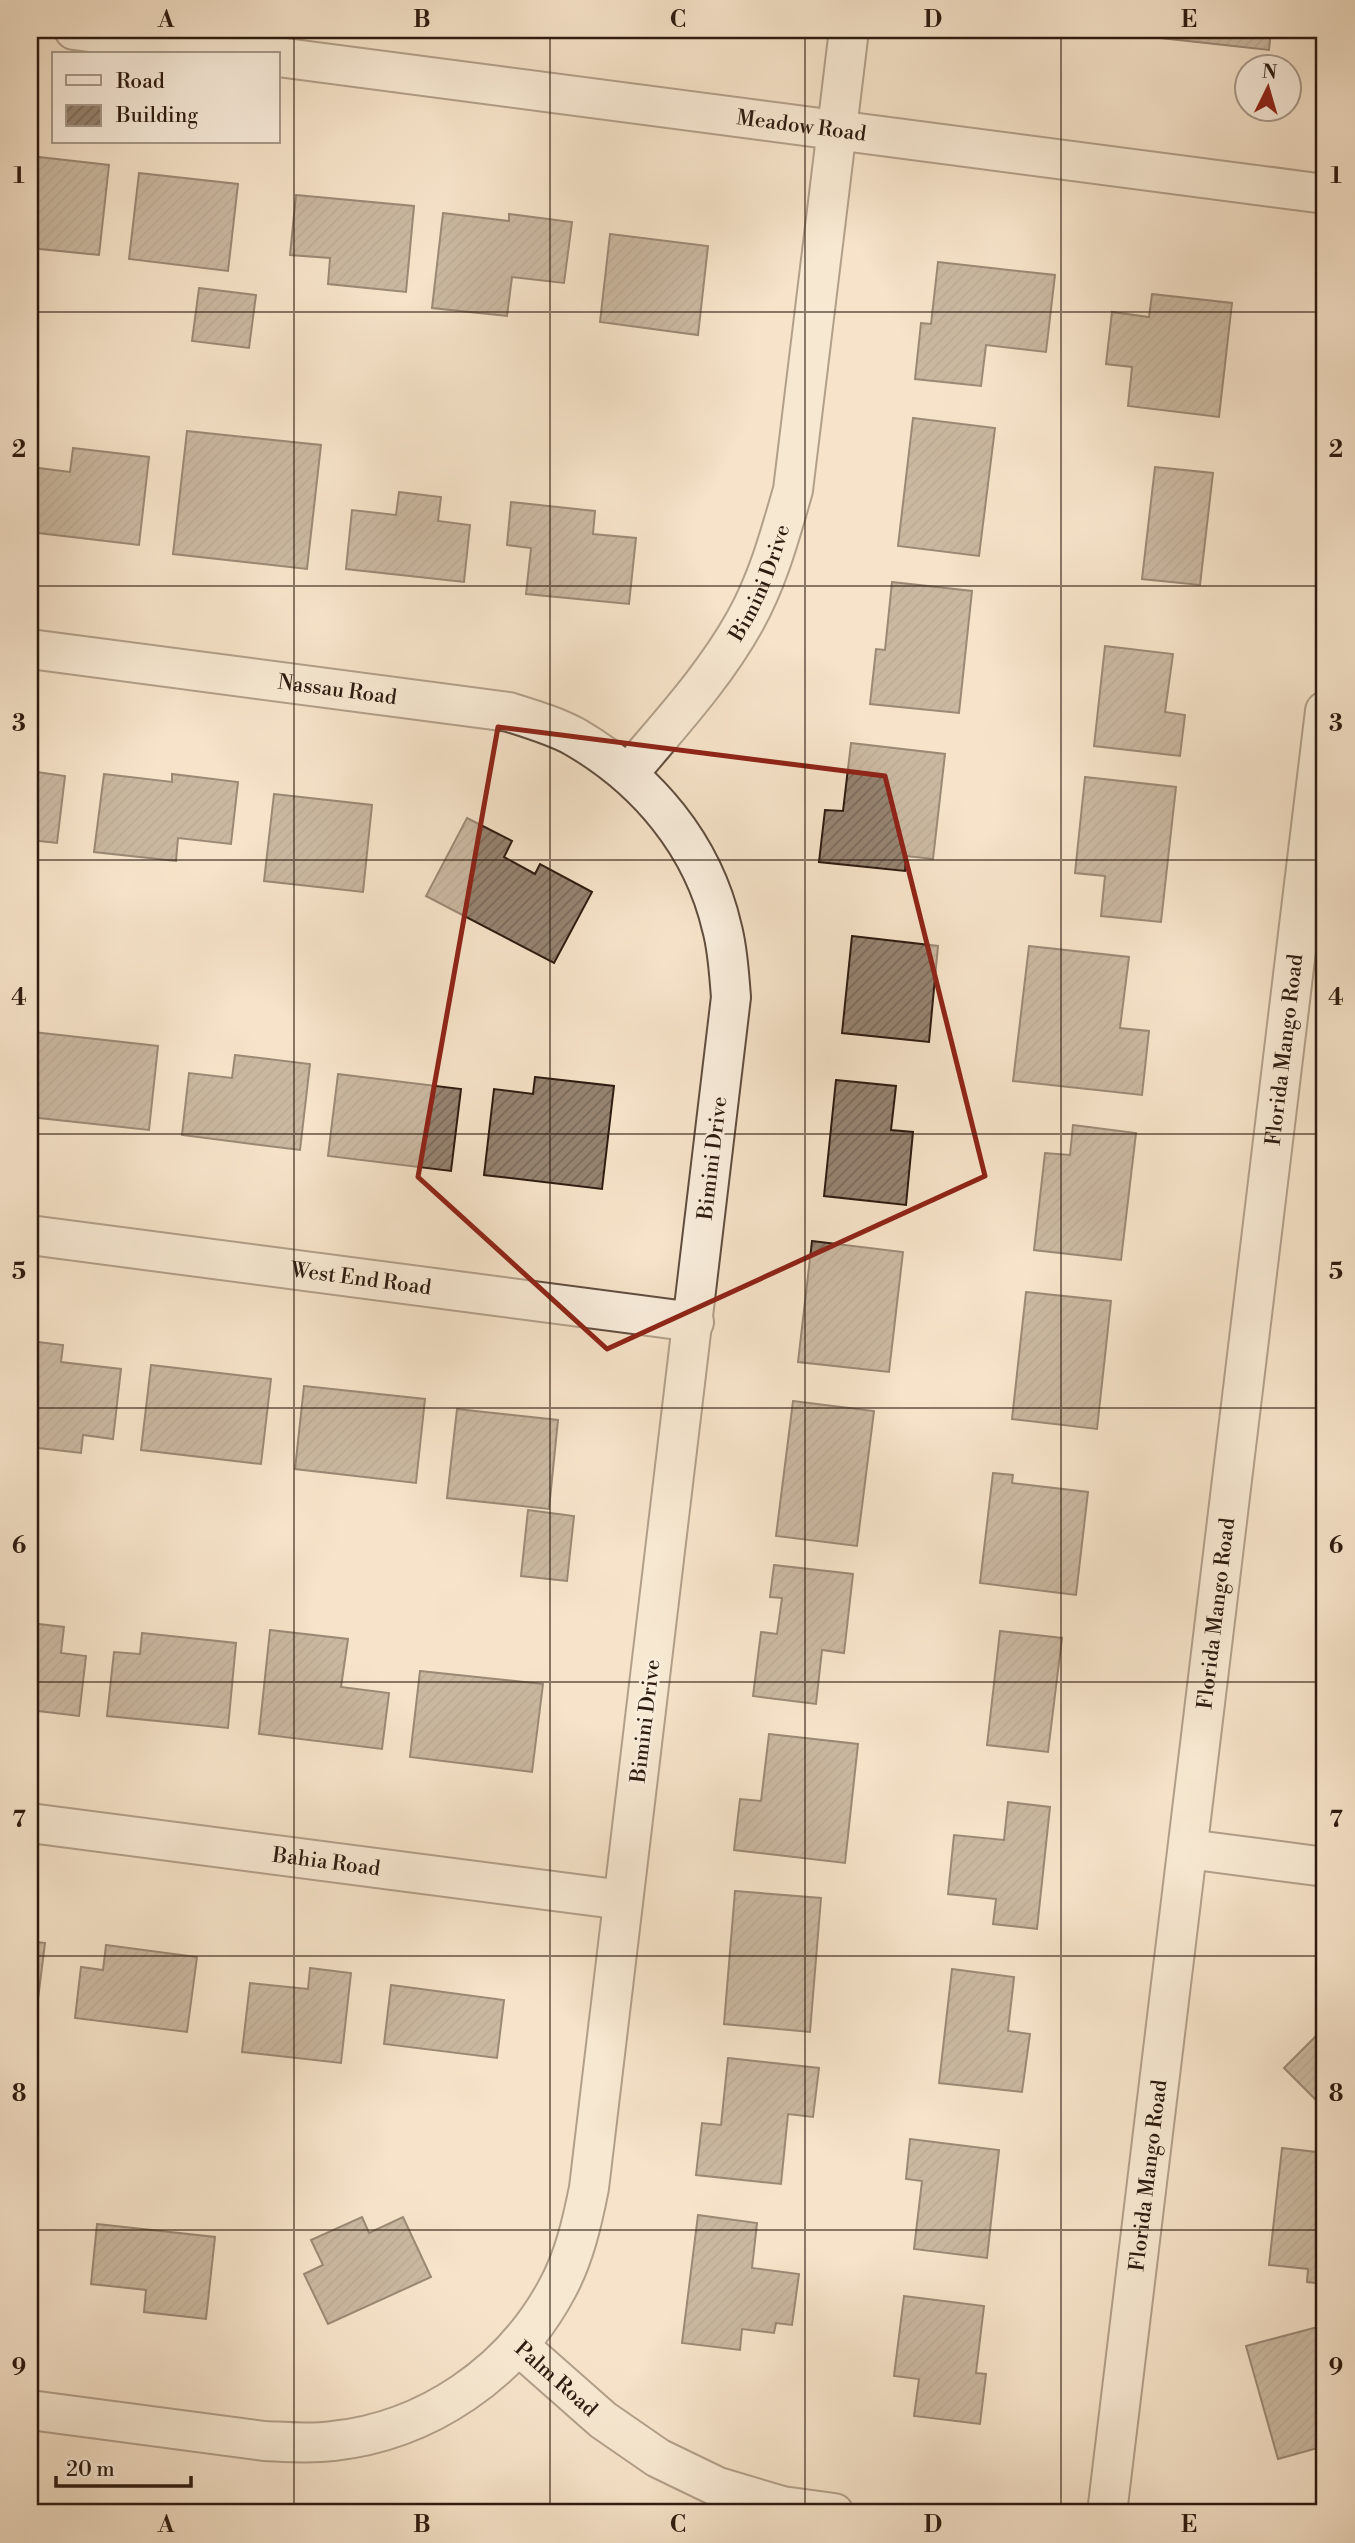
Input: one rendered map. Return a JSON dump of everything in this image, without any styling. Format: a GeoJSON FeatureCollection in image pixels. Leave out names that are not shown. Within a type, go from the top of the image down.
{"type":"FeatureCollection","features":[{"type":"Feature","properties":{"kind":"street"},"geometry":{"type":"LineString","coordinates":[[74,30],[244,52]]}},
{"type":"Feature","properties":{"kind":"street","name":"Bimini Drive"},"geometry":{"type":"LineString","coordinates":[[518,2346],[557,2289],[582,2225],[589,2189],[731,997],[728,962],[719,917],[699,863],[660,806],[628,774],[707,680],[745,621],[774,558],[793,490],[849,30]]}},
{"type":"Feature","properties":{"kind":"street","name":"Meadow Road"},"geometry":{"type":"LineString","coordinates":[[280,57],[1325,194]]}},
{"type":"Feature","properties":{"kind":"street","name":"Nassau Road"},"geometry":{"type":"LineString","coordinates":[[30,649],[509,712],[574,737],[628,774]]}},
{"type":"Feature","properties":{"kind":"street","name":"Florida Mango Road"},"geometry":{"type":"LineString","coordinates":[[1107,2513],[1325,711]]}},
{"type":"Feature","properties":{"kind":"street","name":"West End Road"},"geometry":{"type":"LineString","coordinates":[[30,1235],[694,1322]]}},
{"type":"Feature","properties":{"kind":"street","name":"Bahia Road"},"geometry":{"type":"LineString","coordinates":[[30,1823],[624,1900]]}},
{"type":"Feature","properties":{"kind":"street"},"geometry":{"type":"LineString","coordinates":[[1188,1849],[1325,1867]]}},
{"type":"Feature","properties":{"kind":"street","name":"Palm Road"},"geometry":{"type":"LineString","coordinates":[[30,2410],[264,2441],[332,2442],[378,2432],[431,2412],[461,2395],[518,2346],[603,2420],[658,2458],[718,2487],[782,2506],[834,2513]]}},
{"type":"Feature","properties":{"kind":"highlighted area"},"geometry":{"type":"Polygon","coordinates":[[[498,727],[885,776],[985,1176],[607,1349],[418,1177],[498,727]]]}},
{"type":"Feature","properties":{"kind":"building"},"geometry":{"type":"Polygon","coordinates":[[[1040,30],[1087,30],[1086,35],[1040,30]]]}},
{"type":"Feature","properties":{"kind":"building"},"geometry":{"type":"Polygon","coordinates":[[[1153,30],[1271,30],[1269,50],[1152,37],[1153,30]]]}},
{"type":"Feature","properties":{"kind":"building"},"geometry":{"type":"Polygon","coordinates":[[[30,156],[109,165],[99,255],[30,248],[30,156]]]}},
{"type":"Feature","properties":{"kind":"building"},"geometry":{"type":"Polygon","coordinates":[[[139,173],[238,184],[228,271],[129,259],[139,173]]]}},
{"type":"Feature","properties":{"kind":"building"},"geometry":{"type":"Polygon","coordinates":[[[296,195],[414,206],[406,292],[328,284],[330,258],[290,255],[296,195]]]}},
{"type":"Feature","properties":{"kind":"building"},"geometry":{"type":"Polygon","coordinates":[[[443,213],[509,221],[509,214],[572,222],[564,283],[512,277],[507,316],[432,308],[443,213]]]}},
{"type":"Feature","properties":{"kind":"building"},"geometry":{"type":"Polygon","coordinates":[[[610,234],[708,246],[698,335],[600,322],[610,234]]]}},
{"type":"Feature","properties":{"kind":"building"},"geometry":{"type":"Polygon","coordinates":[[[938,262],[1055,275],[1046,352],[986,345],[981,386],[915,379],[921,323],[931,324],[938,262]]]}},
{"type":"Feature","properties":{"kind":"building"},"geometry":{"type":"Polygon","coordinates":[[[199,288],[256,295],[249,348],[192,341],[199,288]]]}},
{"type":"Feature","properties":{"kind":"building"},"geometry":{"type":"Polygon","coordinates":[[[1152,294],[1232,303],[1219,417],[1128,406],[1132,367],[1106,364],[1112,312],[1149,317],[1152,294]]]}},
{"type":"Feature","properties":{"kind":"building"},"geometry":{"type":"Polygon","coordinates":[[[913,418],[995,428],[979,556],[898,546],[913,418]]]}},
{"type":"Feature","properties":{"kind":"building"},"geometry":{"type":"Polygon","coordinates":[[[187,431],[321,445],[307,569],[173,554],[187,431]]]}},
{"type":"Feature","properties":{"kind":"building"},"geometry":{"type":"Polygon","coordinates":[[[73,448],[149,457],[139,545],[30,532],[30,467],[70,472],[73,448]]]}},
{"type":"Feature","properties":{"kind":"building"},"geometry":{"type":"Polygon","coordinates":[[[1155,467],[1213,473],[1200,585],[1142,579],[1155,467]]]}},
{"type":"Feature","properties":{"kind":"building"},"geometry":{"type":"Polygon","coordinates":[[[399,492],[441,497],[438,521],[470,525],[464,582],[346,569],[352,510],[396,515],[399,492]]]}},
{"type":"Feature","properties":{"kind":"building"},"geometry":{"type":"Polygon","coordinates":[[[511,502],[595,511],[593,534],[636,538],[629,604],[526,594],[531,548],[507,545],[511,502]]]}},
{"type":"Feature","properties":{"kind":"building"},"geometry":{"type":"Polygon","coordinates":[[[892,582],[972,591],[959,713],[870,704],[876,649],[885,650],[892,582]]]}},
{"type":"Feature","properties":{"kind":"building"},"geometry":{"type":"Polygon","coordinates":[[[1105,646],[1173,654],[1165,712],[1185,715],[1180,756],[1094,746],[1105,646]]]}},
{"type":"Feature","properties":{"kind":"building"},"geometry":{"type":"Polygon","coordinates":[[[851,743],[945,754],[933,859],[906,856],[905,871],[819,862],[825,810],[843,811],[851,743]]]}},
{"type":"Feature","properties":{"kind":"building"},"geometry":{"type":"Polygon","coordinates":[[[30,771],[65,776],[57,843],[30,840],[30,771]]]}},
{"type":"Feature","properties":{"kind":"building"},"geometry":{"type":"Polygon","coordinates":[[[104,774],[172,782],[172,774],[238,782],[231,844],[178,838],[176,861],[94,852],[104,774]]]}},
{"type":"Feature","properties":{"kind":"building"},"geometry":{"type":"Polygon","coordinates":[[[1085,777],[1176,787],[1161,922],[1101,916],[1105,876],[1075,873],[1085,777]]]}},
{"type":"Feature","properties":{"kind":"building"},"geometry":{"type":"Polygon","coordinates":[[[274,794],[372,805],[363,892],[264,881],[274,794]]]}},
{"type":"Feature","properties":{"kind":"building"},"geometry":{"type":"Polygon","coordinates":[[[467,818],[512,841],[504,857],[535,874],[540,864],[592,892],[554,963],[426,896],[467,818]]]}},
{"type":"Feature","properties":{"kind":"building"},"geometry":{"type":"Polygon","coordinates":[[[852,936],[938,946],[929,1042],[842,1033],[852,936]]]}},
{"type":"Feature","properties":{"kind":"building"},"geometry":{"type":"Polygon","coordinates":[[[1029,946],[1129,957],[1120,1028],[1149,1031],[1142,1095],[1013,1081],[1029,946]]]}},
{"type":"Feature","properties":{"kind":"building"},"geometry":{"type":"Polygon","coordinates":[[[33,1032],[158,1046],[149,1130],[30,1117],[33,1032]]]}},
{"type":"Feature","properties":{"kind":"building"},"geometry":{"type":"Polygon","coordinates":[[[235,1055],[310,1064],[300,1150],[182,1135],[189,1073],[232,1078],[235,1055]]]}},
{"type":"Feature","properties":{"kind":"building"},"geometry":{"type":"Polygon","coordinates":[[[338,1074],[461,1089],[451,1171],[328,1156],[338,1074]]]}},
{"type":"Feature","properties":{"kind":"building"},"geometry":{"type":"Polygon","coordinates":[[[535,1077],[614,1086],[602,1189],[484,1175],[494,1089],[533,1094],[535,1077]]]}},
{"type":"Feature","properties":{"kind":"building"},"geometry":{"type":"Polygon","coordinates":[[[836,1080],[896,1086],[891,1130],[913,1132],[906,1205],[824,1196],[836,1080]]]}},
{"type":"Feature","properties":{"kind":"building"},"geometry":{"type":"Polygon","coordinates":[[[1073,1125],[1136,1133],[1121,1260],[1034,1250],[1045,1153],[1070,1155],[1073,1125]]]}},
{"type":"Feature","properties":{"kind":"building"},"geometry":{"type":"Polygon","coordinates":[[[812,1241],[903,1252],[889,1372],[798,1362],[812,1241]]]}},
{"type":"Feature","properties":{"kind":"building"},"geometry":{"type":"Polygon","coordinates":[[[1026,1292],[1111,1301],[1097,1429],[1012,1419],[1026,1292]]]}},
{"type":"Feature","properties":{"kind":"building"},"geometry":{"type":"Polygon","coordinates":[[[30,1341],[63,1345],[61,1362],[121,1369],[113,1439],[83,1435],[81,1453],[30,1447],[30,1341]]]}},
{"type":"Feature","properties":{"kind":"building"},"geometry":{"type":"Polygon","coordinates":[[[151,1365],[271,1379],[261,1464],[141,1450],[151,1365]]]}},
{"type":"Feature","properties":{"kind":"building"},"geometry":{"type":"Polygon","coordinates":[[[304,1386],[425,1399],[416,1483],[295,1469],[304,1386]]]}},
{"type":"Feature","properties":{"kind":"building"},"geometry":{"type":"Polygon","coordinates":[[[793,1401],[874,1411],[857,1546],[776,1536],[793,1401]]]}},
{"type":"Feature","properties":{"kind":"building"},"geometry":{"type":"Polygon","coordinates":[[[457,1409],[558,1420],[549,1509],[447,1498],[457,1409]]]}},
{"type":"Feature","properties":{"kind":"building"},"geometry":{"type":"Polygon","coordinates":[[[993,1473],[1013,1475],[1012,1483],[1088,1492],[1076,1595],[980,1583],[993,1473]]]}},
{"type":"Feature","properties":{"kind":"building"},"geometry":{"type":"Polygon","coordinates":[[[528,1510],[574,1516],[567,1581],[521,1576],[528,1510]]]}},
{"type":"Feature","properties":{"kind":"building"},"geometry":{"type":"Polygon","coordinates":[[[774,1565],[853,1574],[844,1653],[822,1650],[816,1704],[753,1696],[761,1632],[777,1634],[782,1598],[770,1597],[774,1565]]]}},
{"type":"Feature","properties":{"kind":"building"},"geometry":{"type":"Polygon","coordinates":[[[30,1623],[64,1627],[61,1653],[86,1656],[79,1716],[30,1710],[30,1623]]]}},
{"type":"Feature","properties":{"kind":"building"},"geometry":{"type":"Polygon","coordinates":[[[270,1630],[348,1639],[341,1687],[389,1693],[382,1749],[259,1734],[270,1630]]]}},
{"type":"Feature","properties":{"kind":"building"},"geometry":{"type":"Polygon","coordinates":[[[1000,1631],[1062,1638],[1048,1752],[987,1745],[1000,1631]]]}},
{"type":"Feature","properties":{"kind":"building"},"geometry":{"type":"Polygon","coordinates":[[[142,1633],[236,1643],[228,1728],[107,1716],[114,1652],[140,1654],[142,1633]]]}},
{"type":"Feature","properties":{"kind":"building"},"geometry":{"type":"Polygon","coordinates":[[[420,1671],[543,1684],[532,1772],[410,1757],[420,1671]]]}},
{"type":"Feature","properties":{"kind":"building"},"geometry":{"type":"Polygon","coordinates":[[[769,1734],[858,1744],[845,1863],[734,1850],[740,1799],[761,1801],[769,1734]]]}},
{"type":"Feature","properties":{"kind":"building"},"geometry":{"type":"Polygon","coordinates":[[[1008,1802],[1050,1807],[1037,1929],[993,1924],[996,1899],[948,1894],[954,1835],[1004,1840],[1008,1802]]]}},
{"type":"Feature","properties":{"kind":"building"},"geometry":{"type":"Polygon","coordinates":[[[735,1891],[821,1898],[810,2032],[724,2024],[735,1891]]]}},
{"type":"Feature","properties":{"kind":"building"},"geometry":{"type":"Polygon","coordinates":[[[30,1941],[45,1943],[38,1999],[30,1999],[30,1941]]]}},
{"type":"Feature","properties":{"kind":"building"},"geometry":{"type":"Polygon","coordinates":[[[106,1945],[197,1957],[187,2032],[75,2018],[81,1967],[103,1970],[106,1945]]]}},
{"type":"Feature","properties":{"kind":"building"},"geometry":{"type":"Polygon","coordinates":[[[310,1968],[351,1973],[341,2063],[242,2052],[250,1983],[308,1989],[310,1968]]]}},
{"type":"Feature","properties":{"kind":"building"},"geometry":{"type":"Polygon","coordinates":[[[952,1969],[1014,1977],[1008,2031],[1030,2034],[1022,2092],[939,2083],[952,1969]]]}},
{"type":"Feature","properties":{"kind":"building"},"geometry":{"type":"Polygon","coordinates":[[[391,1985],[504,2000],[497,2058],[384,2044],[391,1985]]]}},
{"type":"Feature","properties":{"kind":"building"},"geometry":{"type":"Polygon","coordinates":[[[1325,2027],[1325,2109],[1284,2068],[1325,2027]]]}},
{"type":"Feature","properties":{"kind":"building"},"geometry":{"type":"Polygon","coordinates":[[[728,2058],[819,2068],[813,2117],[788,2114],[781,2184],[696,2175],[702,2123],[721,2125],[728,2058]]]}},
{"type":"Feature","properties":{"kind":"building"},"geometry":{"type":"Polygon","coordinates":[[[910,2139],[999,2150],[987,2258],[914,2249],[922,2181],[906,2179],[910,2139]]]}},
{"type":"Feature","properties":{"kind":"building"},"geometry":{"type":"Polygon","coordinates":[[[1282,2148],[1325,2153],[1321,2187],[1325,2187],[1325,2284],[1307,2282],[1308,2269],[1269,2265],[1282,2148]]]}},
{"type":"Feature","properties":{"kind":"building"},"geometry":{"type":"Polygon","coordinates":[[[698,2215],[757,2223],[752,2268],[799,2274],[792,2325],[776,2323],[774,2333],[742,2329],[740,2350],[682,2343],[698,2215]]]}},
{"type":"Feature","properties":{"kind":"building"},"geometry":{"type":"Polygon","coordinates":[[[362,2217],[369,2233],[403,2217],[431,2277],[328,2324],[304,2274],[323,2265],[311,2240],[362,2217]]]}},
{"type":"Feature","properties":{"kind":"building"},"geometry":{"type":"Polygon","coordinates":[[[97,2224],[215,2237],[206,2319],[144,2312],[146,2290],[91,2284],[97,2224]]]}},
{"type":"Feature","properties":{"kind":"building"},"geometry":{"type":"Polygon","coordinates":[[[904,2296],[984,2306],[976,2373],[986,2374],[980,2424],[914,2416],[919,2379],[894,2376],[904,2296]]]}},
{"type":"Feature","properties":{"kind":"building"},"geometry":{"type":"Polygon","coordinates":[[[1325,2325],[1325,2446],[1278,2459],[1246,2346],[1325,2325]]]}}]}
